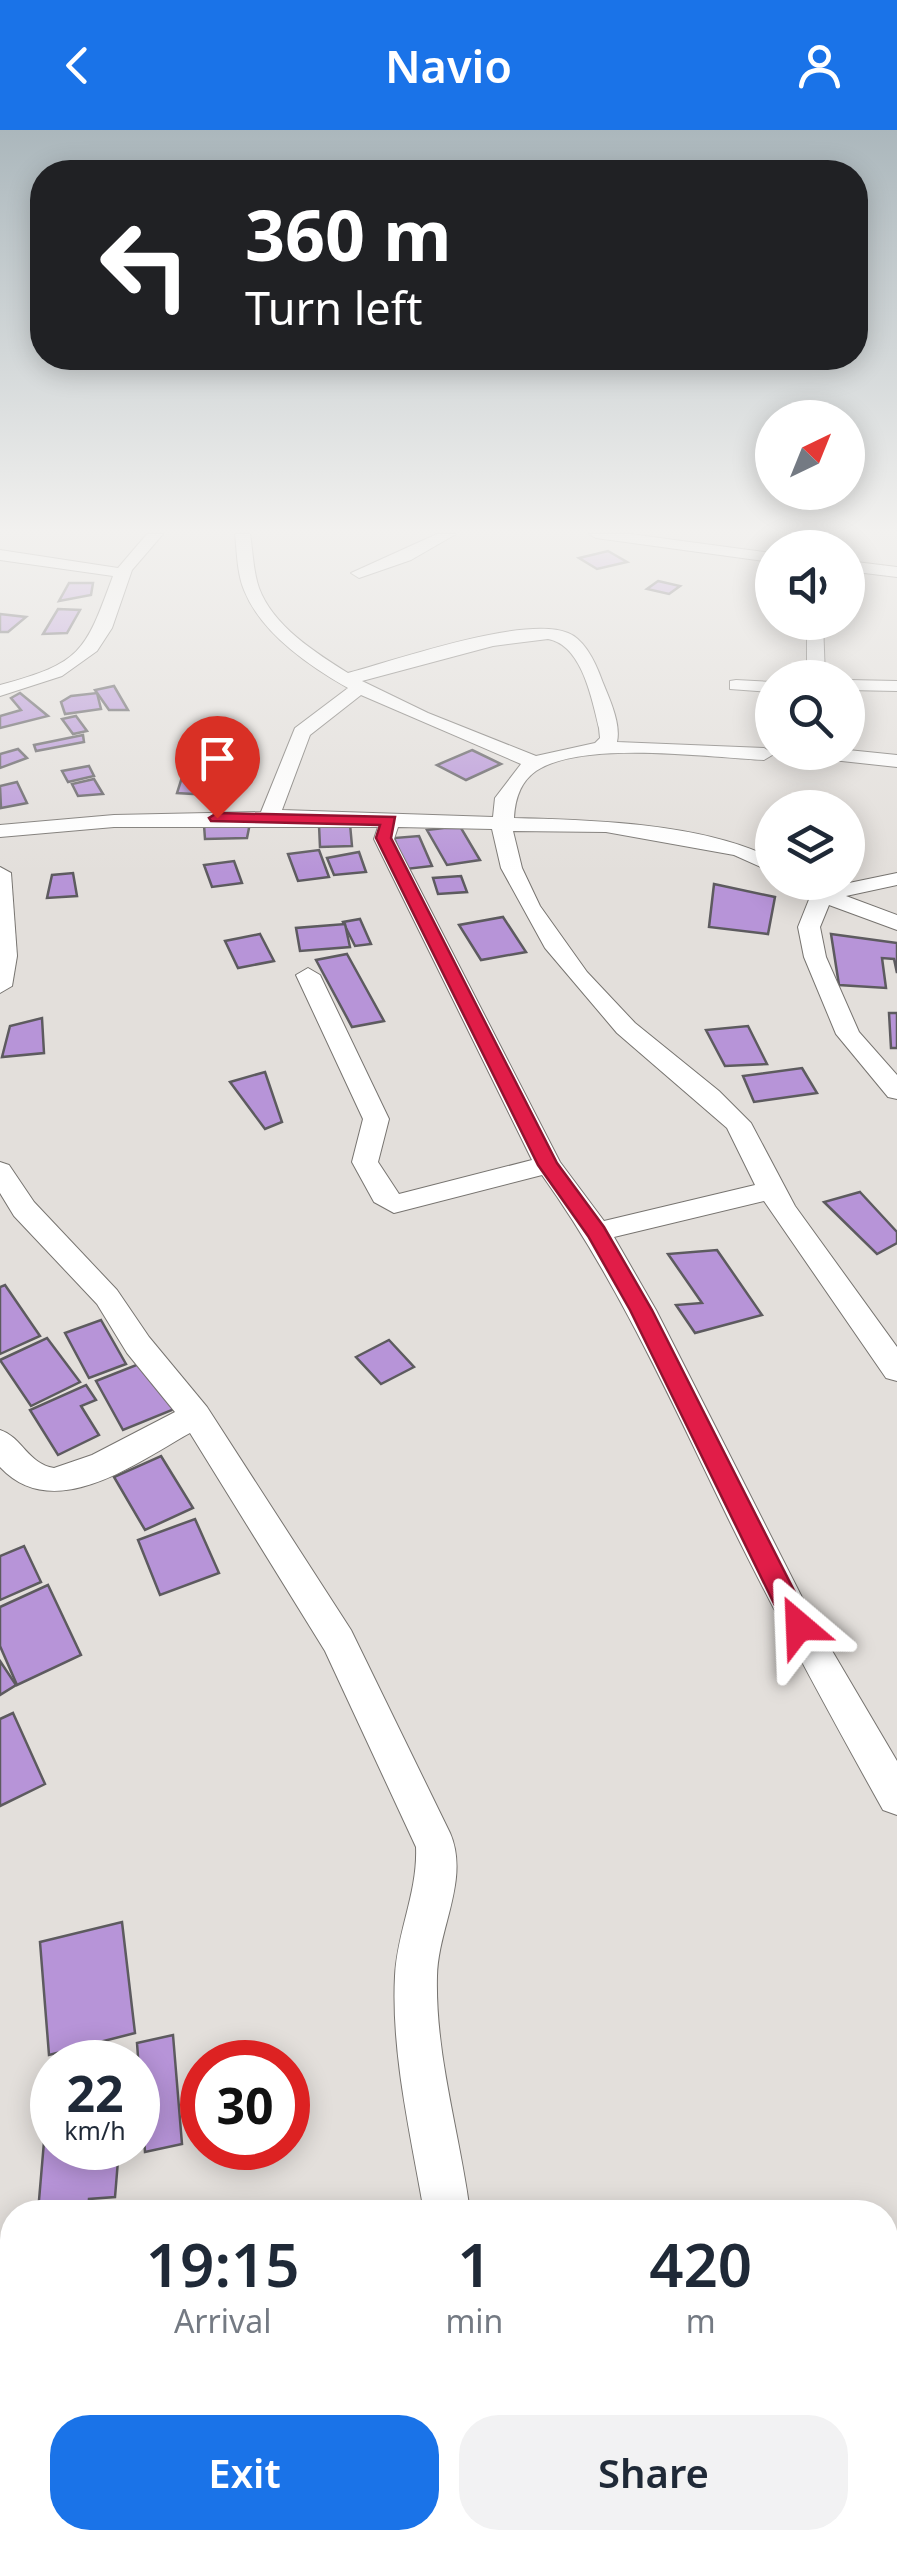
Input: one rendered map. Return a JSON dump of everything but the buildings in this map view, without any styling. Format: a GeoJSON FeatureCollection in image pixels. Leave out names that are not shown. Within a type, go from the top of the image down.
{"type":"FeatureCollection","features":[{"type":"Feature","properties":{"kind":"street"},"geometry":{"type":"LineString","coordinates":[[0,691],[44,679],[78,660],[90,647]]}},
{"type":"Feature","properties":{"kind":"street"},"geometry":{"type":"LineString","coordinates":[[299,647],[400,708],[536,763]]}},
{"type":"Feature","properties":{"kind":"street"},"geometry":{"type":"LineString","coordinates":[[283,818],[271,812],[273,800],[302,732],[354,683],[463,647]]}},
{"type":"Feature","properties":{"kind":"street"},"geometry":{"type":"LineString","coordinates":[[578,647],[610,732],[610,739],[602,747]]}},
{"type":"Feature","properties":{"kind":"street"},"geometry":{"type":"LineString","coordinates":[[736,684],[755,686]]}},
{"type":"Feature","properties":{"kind":"street"},"geometry":{"type":"LineString","coordinates":[[865,685],[897,686]]}},
{"type":"Feature","properties":{"kind":"street"},"geometry":{"type":"LineString","coordinates":[[755,754],[602,747],[536,763],[524,770],[504,795],[500,822],[506,856],[541,926],[568,963],[624,1026],[739,1124],[771,1190],[897,1370]]}},
{"type":"Feature","properties":{"kind":"street"},"geometry":{"type":"LineString","coordinates":[[865,758],[897,761]]}},
{"type":"Feature","properties":{"kind":"street"},"geometry":{"type":"LineString","coordinates":[[0,831],[114,821],[283,818],[500,822],[606,826],[740,850],[755,858]]}},
{"type":"Feature","properties":{"kind":"street"},"geometry":{"type":"LineString","coordinates":[[390,821],[384,838],[548,1165],[597,1232],[641,1310],[799,1626],[897,1797]]}},
{"type":"Feature","properties":{"kind":"street"},"geometry":{"type":"LineString","coordinates":[[0,874],[6,956],[0,986]]}},
{"type":"Feature","properties":{"kind":"street"},"geometry":{"type":"LineString","coordinates":[[865,885],[897,878]]}},
{"type":"Feature","properties":{"kind":"street"},"geometry":{"type":"LineString","coordinates":[[820,900],[809,927],[814,957],[848,1034],[897,1092]]}},
{"type":"Feature","properties":{"kind":"street"},"geometry":{"type":"LineString","coordinates":[[835,900],[897,923]]}},
{"type":"Feature","properties":{"kind":"street"},"geometry":{"type":"LineString","coordinates":[[308,976],[376,1118],[365,1162],[384,1196],[394,1204],[548,1165]]}},
{"type":"Feature","properties":{"kind":"street"},"geometry":{"type":"LineString","coordinates":[[0,1172],[24,1209],[107,1298],[138,1345],[196,1416],[338,1641],[436,1846],[438,1880],[418,1953],[416,2001],[445,2200]]}},
{"type":"Feature","properties":{"kind":"street"},"geometry":{"type":"LineString","coordinates":[[597,1232],[771,1190]]}},
{"type":"Feature","properties":{"kind":"street"},"geometry":{"type":"LineString","coordinates":[[0,1442],[30,1476],[56,1481],[81,1474],[196,1416]]}},
{"type":"Feature","properties":{"kind":"route"},"geometry":{"type":"LineString","coordinates":[[217,818],[390,821],[384,838],[548,1165],[597,1232],[641,1310],[799,1626]]}}]}
